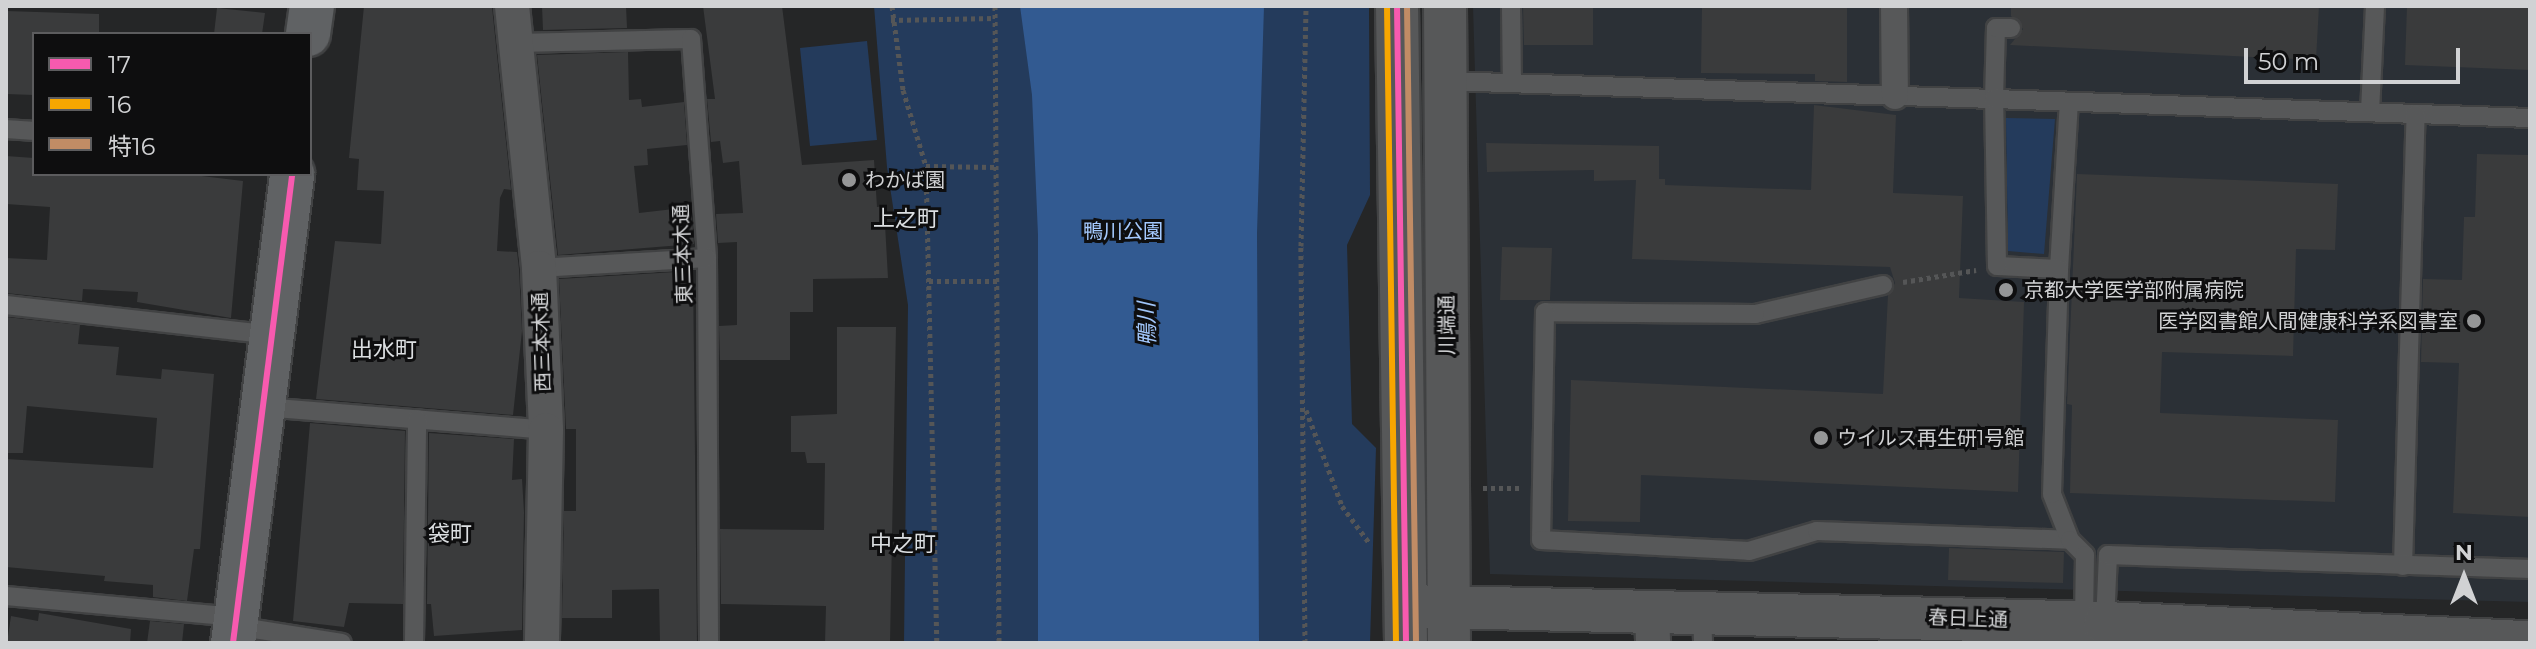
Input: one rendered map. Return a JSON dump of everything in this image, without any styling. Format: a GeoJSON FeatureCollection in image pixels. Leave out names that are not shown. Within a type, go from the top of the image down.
{"type":"FeatureCollection","features":[{"type":"Feature","properties":{"kind":"main road"},"geometry":{"type":"LineString","coordinates":[[308,32],[312,6]]}},
{"type":"Feature","properties":{"kind":"main road"},"geometry":{"type":"LineString","coordinates":[[235,629],[292,176]]}},
{"type":"Feature","properties":{"kind":"street","name":"西三本木通"},"geometry":{"type":"LineString","coordinates":[[512,6],[539,268],[546,430],[542,643]]}},
{"type":"Feature","properties":{"kind":"street"},"geometry":{"type":"LineString","coordinates":[[1397,6],[1406,624]]}},
{"type":"Feature","properties":{"kind":"street","name":"川端通"},"geometry":{"type":"LineString","coordinates":[[1445,6],[1449,624]]}},
{"type":"Feature","properties":{"kind":"street"},"geometry":{"type":"LineString","coordinates":[[1894,6],[1895,96]]}},
{"type":"Feature","properties":{"kind":"street","name":"春日上通"},"geometry":{"type":"LineString","coordinates":[[1406,624],[1702,627],[2095,623],[2259,636],[2530,642]]}},
{"type":"Feature","properties":{"kind":"lane"},"geometry":{"type":"LineString","coordinates":[[1511,6],[1512,83]]}},
{"type":"Feature","properties":{"kind":"lane"},"geometry":{"type":"LineString","coordinates":[[2370,112],[2375,6]]}},
{"type":"Feature","properties":{"kind":"lane"},"geometry":{"type":"LineString","coordinates":[[2011,28],[1996,28],[1997,266],[2059,269]]}},
{"type":"Feature","properties":{"kind":"lane","name":"東三本木通"},"geometry":{"type":"LineString","coordinates":[[516,43],[691,39],[707,258],[709,643]]}},
{"type":"Feature","properties":{"kind":"lane"},"geometry":{"type":"LineString","coordinates":[[1445,81],[2530,118]]}},
{"type":"Feature","properties":{"kind":"lane"},"geometry":{"type":"LineString","coordinates":[[2069,102],[2059,269],[2052,494],[2070,540],[2085,555],[2095,623]]}},
{"type":"Feature","properties":{"kind":"lane"},"geometry":{"type":"LineString","coordinates":[[2403,566],[2416,114]]}},
{"type":"Feature","properties":{"kind":"lane"},"geometry":{"type":"LineString","coordinates":[[6,129],[32,131]]}},
{"type":"Feature","properties":{"kind":"lane"},"geometry":{"type":"LineString","coordinates":[[539,268],[707,258]]}},
{"type":"Feature","properties":{"kind":"lane"},"geometry":{"type":"LineString","coordinates":[[1883,285],[1755,314],[1545,312],[1541,540],[1749,551],[1817,531],[2070,540],[2108,555],[2530,569]]}},
{"type":"Feature","properties":{"kind":"lane"},"geometry":{"type":"LineString","coordinates":[[6,305],[273,335]]}},
{"type":"Feature","properties":{"kind":"lane"},"geometry":{"type":"LineString","coordinates":[[263,407],[546,430]]}},
{"type":"Feature","properties":{"kind":"lane"},"geometry":{"type":"LineString","coordinates":[[414,643],[417,419]]}},
{"type":"Feature","properties":{"kind":"lane"},"geometry":{"type":"LineString","coordinates":[[2095,623],[2108,555]]}},
{"type":"Feature","properties":{"kind":"lane"},"geometry":{"type":"LineString","coordinates":[[6,596],[342,643]]}},
{"type":"Feature","properties":{"kind":"path"},"geometry":{"type":"LineString","coordinates":[[892,6],[891,20],[903,90],[926,166],[937,643]]}},
{"type":"Feature","properties":{"kind":"path"},"geometry":{"type":"LineString","coordinates":[[995,6],[999,643]]}},
{"type":"Feature","properties":{"kind":"path"},"geometry":{"type":"LineString","coordinates":[[1305,643],[1306,6]]}},
{"type":"Feature","properties":{"kind":"path"},"geometry":{"type":"LineString","coordinates":[[891,20],[995,18]]}},
{"type":"Feature","properties":{"kind":"path"},"geometry":{"type":"LineString","coordinates":[[926,166],[996,167]]}},
{"type":"Feature","properties":{"kind":"path"},"geometry":{"type":"LineString","coordinates":[[1883,285],[1997,266]]}},
{"type":"Feature","properties":{"kind":"path"},"geometry":{"type":"LineString","coordinates":[[929,281],[997,281]]}},
{"type":"Feature","properties":{"kind":"path"},"geometry":{"type":"LineString","coordinates":[[1303,404],[1342,506],[1374,551]]}},
{"type":"Feature","properties":{"kind":"path"},"geometry":{"type":"LineString","coordinates":[[1474,488],[1542,488]]}},
{"type":"Feature","properties":{"kind":"shaded area","name":"京都大学医学部附属病院"},"geometry":{"type":"Polygon","coordinates":[[[1473,6],[2530,6],[2530,602],[1490,574],[1473,6]]]}},
{"type":"Feature","properties":{"kind":"green space","name":"鴨川公園"},"geometry":{"type":"Polygon","coordinates":[[[874,6],[1369,6],[1370,195],[1347,245],[1352,424],[1376,448],[1370,643],[904,643],[908,305],[887,167],[874,6]]]}},
{"type":"Feature","properties":{"kind":"green space"},"geometry":{"type":"Polygon","coordinates":[[[867,41],[877,140],[810,146],[800,48],[867,41]]]}},
{"type":"Feature","properties":{"kind":"green space"},"geometry":{"type":"Polygon","coordinates":[[[2006,118],[2055,119],[2044,254],[2008,251],[2006,118]]]}},
{"type":"Feature","properties":{"kind":"water","name":"鴨川"},"geometry":{"type":"Polygon","coordinates":[[[1020,6],[1264,6],[1257,233],[1259,643],[1038,643],[1038,235],[1032,95],[1020,6]]]}},
{"type":"Feature","properties":{"kind":"building"},"geometry":{"type":"Polygon","coordinates":[[[364,6],[492,7],[511,190],[504,189],[500,198],[497,251],[517,252],[519,269],[522,331],[513,415],[316,399],[335,241],[381,244],[384,191],[357,190],[359,159],[349,158],[364,6]]]}},
{"type":"Feature","properties":{"kind":"building"},"geometry":{"type":"Polygon","coordinates":[[[542,6],[626,6],[627,28],[543,30],[542,6]]]}},
{"type":"Feature","properties":{"kind":"building"},"geometry":{"type":"Polygon","coordinates":[[[703,6],[782,6],[802,165],[874,160],[877,207],[884,206],[888,278],[813,279],[813,312],[790,312],[790,360],[720,360],[719,326],[737,325],[737,242],[718,243],[716,214],[743,213],[739,161],[723,163],[720,141],[711,142],[707,99],[715,99],[703,6]]]}},
{"type":"Feature","properties":{"kind":"building"},"geometry":{"type":"Polygon","coordinates":[[[1523,6],[1593,6],[1593,45],[1524,45],[1523,6]]]}},
{"type":"Feature","properties":{"kind":"building"},"geometry":{"type":"Polygon","coordinates":[[[1702,6],[1847,6],[1847,82],[1815,81],[1815,74],[1701,73],[1702,6]]]}},
{"type":"Feature","properties":{"kind":"building"},"geometry":{"type":"Polygon","coordinates":[[[2011,6],[2319,6],[2316,60],[2010,45],[2023,29],[2011,16],[2011,6]]]}},
{"type":"Feature","properties":{"kind":"building"},"geometry":{"type":"Polygon","coordinates":[[[2407,6],[2530,6],[2530,70],[2405,65],[2407,6]]]}},
{"type":"Feature","properties":{"kind":"building"},"geometry":{"type":"Polygon","coordinates":[[[217,8],[265,13],[262,32],[214,32],[217,8]]]}},
{"type":"Feature","properties":{"kind":"building"},"geometry":{"type":"Polygon","coordinates":[[[6,11],[99,14],[99,32],[32,32],[32,95],[6,94],[6,11]]]}},
{"type":"Feature","properties":{"kind":"building"},"geometry":{"type":"Polygon","coordinates":[[[628,52],[629,100],[641,99],[642,107],[684,102],[687,145],[647,149],[648,165],[634,166],[639,213],[691,207],[694,244],[558,255],[537,55],[628,52]]]}},
{"type":"Feature","properties":{"kind":"building"},"geometry":{"type":"Polygon","coordinates":[[[1814,105],[1896,115],[1893,193],[1963,196],[1959,298],[2024,302],[2018,492],[1641,475],[1640,522],[1568,521],[1571,380],[1883,394],[1888,295],[1895,283],[1890,267],[1632,259],[1636,180],[1594,181],[1594,170],[1487,172],[1486,143],[1659,146],[1659,179],[1665,179],[1665,185],[1811,190],[1814,105]]]}},
{"type":"Feature","properties":{"kind":"building","name":"医学図書館人間健康科学系図書室"},"geometry":{"type":"Polygon","coordinates":[[[2477,154],[2530,155],[2530,517],[2453,513],[2459,363],[2421,362],[2423,279],[2462,280],[2464,217],[2475,217],[2477,154]]]}},
{"type":"Feature","properties":{"kind":"building"},"geometry":{"type":"Polygon","coordinates":[[[6,156],[32,158],[32,176],[202,176],[243,181],[231,318],[137,302],[138,292],[83,289],[82,301],[6,293],[6,258],[47,260],[50,207],[6,204],[6,156]]]}},
{"type":"Feature","properties":{"kind":"building"},"geometry":{"type":"Polygon","coordinates":[[[2077,174],[2338,184],[2335,250],[2296,249],[2293,356],[2162,352],[2160,413],[2338,420],[2335,502],[2070,493],[2072,405],[2067,404],[2077,174]]]}},
{"type":"Feature","properties":{"kind":"building"},"geometry":{"type":"Polygon","coordinates":[[[1502,247],[1552,248],[1550,300],[1500,300],[1502,247]]]}},
{"type":"Feature","properties":{"kind":"building"},"geometry":{"type":"Polygon","coordinates":[[[693,271],[697,643],[660,643],[659,589],[612,590],[612,618],[562,618],[564,511],[576,511],[576,429],[566,429],[559,279],[693,271]]]}},
{"type":"Feature","properties":{"kind":"building"},"geometry":{"type":"Polygon","coordinates":[[[6,317],[80,325],[78,344],[119,347],[116,375],[161,379],[162,369],[214,374],[200,549],[194,549],[187,601],[153,597],[153,585],[104,581],[105,576],[6,567],[6,459],[153,468],[157,418],[27,406],[23,453],[6,453],[6,317]]]}},
{"type":"Feature","properties":{"kind":"building"},"geometry":{"type":"Polygon","coordinates":[[[837,327],[896,327],[890,643],[825,643],[826,606],[721,604],[720,529],[824,530],[825,463],[807,463],[805,452],[791,452],[791,416],[837,414],[837,327]]]}},
{"type":"Feature","properties":{"kind":"building"},"geometry":{"type":"Polygon","coordinates":[[[310,423],[405,431],[403,604],[349,603],[344,627],[293,621],[310,423]]]}},
{"type":"Feature","properties":{"kind":"building"},"geometry":{"type":"Polygon","coordinates":[[[429,433],[514,439],[512,480],[522,479],[524,512],[522,630],[434,636],[431,604],[427,604],[429,433]]]}},
{"type":"Feature","properties":{"kind":"building"},"geometry":{"type":"Polygon","coordinates":[[[1949,548],[2064,552],[2063,583],[1948,580],[1949,548]]]}},
{"type":"Feature","properties":{"kind":"building"},"geometry":{"type":"Polygon","coordinates":[[[39,613],[131,629],[130,643],[7,643],[11,616],[38,621],[39,613]]]}},
{"type":"Feature","properties":{"kind":"building"},"geometry":{"type":"Polygon","coordinates":[[[150,621],[184,624],[182,643],[147,643],[150,621]]]}},
{"type":"Feature","properties":{"kind":"transit line","name":"16"},"geometry":{"type":"LineString","coordinates":[[1387,6],[1396,643]]}},
{"type":"Feature","properties":{"kind":"transit line","name":"17"},"geometry":{"type":"LineString","coordinates":[[1397,6],[1406,643]]}},
{"type":"Feature","properties":{"kind":"transit line","name":"特16"},"geometry":{"type":"LineString","coordinates":[[1407,6],[1416,643]]}},
{"type":"Feature","properties":{"kind":"transit line","name":"17"},"geometry":{"type":"LineString","coordinates":[[233,643],[292,176]]}},
{"type":"Feature","properties":{"kind":"place","name":"わかば園"},"geometry":{"type":"Point","coordinates":[849,180]}},
{"type":"Feature","properties":{"kind":"place","name":"京都大学医学部附属病院"},"geometry":{"type":"Point","coordinates":[2006,290]}},
{"type":"Feature","properties":{"kind":"place","name":"医学図書館人間健康科学系図書室"},"geometry":{"type":"Point","coordinates":[2474,321]}},
{"type":"Feature","properties":{"kind":"place","name":"ウイルス再生研1号館"},"geometry":{"type":"Point","coordinates":[1821,438]}},
{"type":"Feature","properties":{"kind":"district","name":"上之町"},"geometry":{"type":"Point","coordinates":[906,219]}},
{"type":"Feature","properties":{"kind":"district","name":"出水町"},"geometry":{"type":"Point","coordinates":[384,350]}},
{"type":"Feature","properties":{"kind":"district","name":"袋町"},"geometry":{"type":"Point","coordinates":[450,534]}},
{"type":"Feature","properties":{"kind":"district","name":"中之町"},"geometry":{"type":"Point","coordinates":[903,544]}}]}
